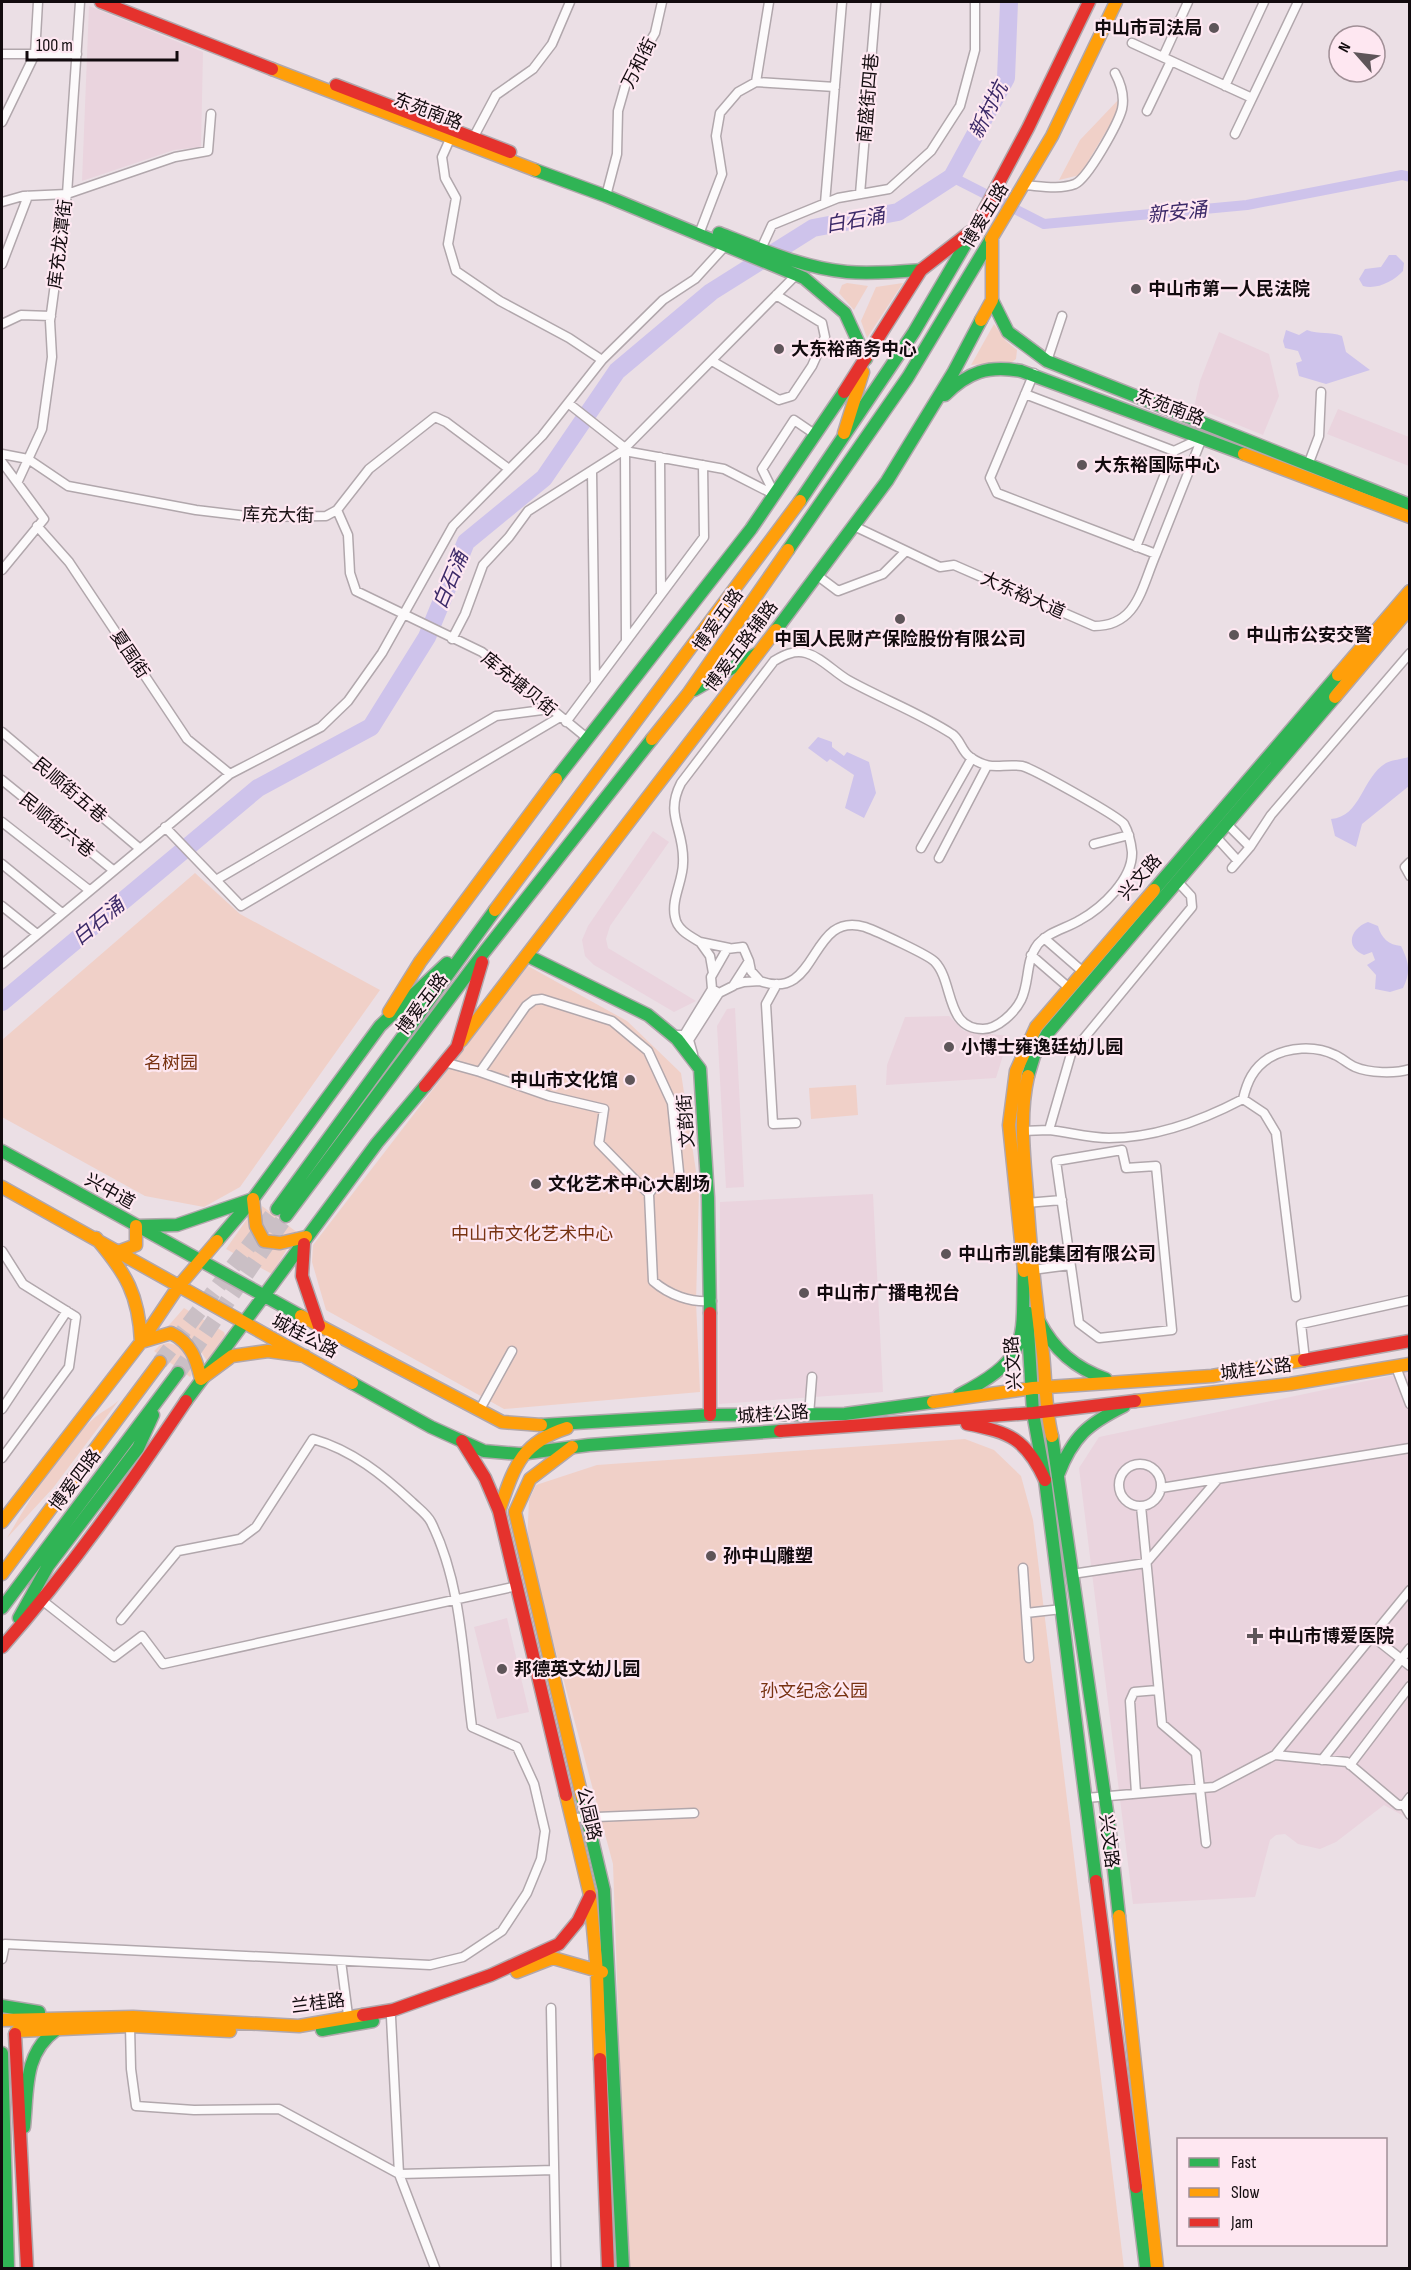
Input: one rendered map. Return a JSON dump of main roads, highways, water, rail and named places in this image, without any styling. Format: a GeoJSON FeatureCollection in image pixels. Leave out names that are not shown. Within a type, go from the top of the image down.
{"type":"FeatureCollection","features":[{"type":"Feature","properties":{"kind":"main road","name":"东苑南路"},"geometry":{"type":"LineString","coordinates":[[101,2],[450,139],[471,142]]}},
{"type":"Feature","properties":{"kind":"main road","name":"东苑南路"},"geometry":{"type":"LineString","coordinates":[[119,2],[471,142],[752,249]]}},
{"type":"Feature","properties":{"kind":"main road","name":"博爱五路"},"geometry":{"type":"LineString","coordinates":[[1089,2],[976,227],[914,331],[840,444],[695,648],[477,936],[281,1213],[688,694],[908,377],[1053,136],[1116,2]]}},
{"type":"Feature","properties":{"kind":"main road","name":"博爱五路"},"geometry":{"type":"LineString","coordinates":[[380,1026],[420,962],[587,738],[752,529],[866,359],[921,270],[976,227]]}},
{"type":"Feature","properties":{"kind":"main road","name":"东苑南路"},"geometry":{"type":"LineString","coordinates":[[700,230],[726,245],[752,249]]}},
{"type":"Feature","properties":{"kind":"main road","name":"博爱五路辅路"},"geometry":{"type":"LineString","coordinates":[[2,1647],[43,1601],[133,1480],[201,1379],[377,1143],[457,1047],[528,956],[856,527],[928,414],[992,300],[992,238]]}},
{"type":"Feature","properties":{"kind":"main road"},"geometry":{"type":"LineString","coordinates":[[752,249],[840,271],[879,273],[921,270]]}},
{"type":"Feature","properties":{"kind":"main road"},"geometry":{"type":"LineString","coordinates":[[752,249],[791,273],[845,313],[866,359],[840,444]]}},
{"type":"Feature","properties":{"kind":"main road","name":"东苑南路"},"geometry":{"type":"LineString","coordinates":[[992,300],[1008,332],[1047,361],[1410,505]]}},
{"type":"Feature","properties":{"kind":"main road","name":"东苑南路"},"geometry":{"type":"LineString","coordinates":[[928,414],[954,386],[974,371],[995,365],[1034,373],[1410,517]]}},
{"type":"Feature","properties":{"kind":"main road","name":"兴文路"},"geometry":{"type":"LineString","coordinates":[[1158,2268],[1105,1796],[1058,1475],[1046,1412],[1047,1387],[1010,1135],[1010,1106],[1014,1076],[1036,1027],[1068,987],[1410,591]]}},
{"type":"Feature","properties":{"kind":"main road","name":"兴文路"},"geometry":{"type":"LineString","coordinates":[[1146,2268],[1045,1480],[1033,1413],[1022,1106],[1035,1056],[1047,1034],[1217,838],[1410,609]]}},
{"type":"Feature","properties":{"kind":"main road"},"geometry":{"type":"LineString","coordinates":[[688,694],[758,653]]}},
{"type":"Feature","properties":{"kind":"main road"},"geometry":{"type":"LineString","coordinates":[[2,1522],[141,1342],[178,1287],[253,1199],[380,1026],[477,936]]}},
{"type":"Feature","properties":{"kind":"main road"},"geometry":{"type":"LineString","coordinates":[[457,1047],[485,951]]}},
{"type":"Feature","properties":{"kind":"main road","name":"文韵街"},"geometry":{"type":"LineString","coordinates":[[528,956],[648,1015],[674,1035],[693,1055],[700,1069],[708,1178],[712,1301],[710,1415]]}},
{"type":"Feature","properties":{"kind":"main road","name":"兴中道"},"geometry":{"type":"LineString","coordinates":[[2,1151],[201,1260]]}},
{"type":"Feature","properties":{"kind":"main road"},"geometry":{"type":"LineString","coordinates":[[2,1187],[120,1251],[178,1287]]}},
{"type":"Feature","properties":{"kind":"main road"},"geometry":{"type":"LineString","coordinates":[[120,1251],[136,1245],[136,1226],[177,1226],[253,1199]]}},
{"type":"Feature","properties":{"kind":"main road"},"geometry":{"type":"LineString","coordinates":[[253,1199],[254,1222],[262,1239],[281,1245],[306,1237]]}},
{"type":"Feature","properties":{"kind":"main road"},"geometry":{"type":"LineString","coordinates":[[306,1237],[299,1265],[306,1294],[319,1326]]}},
{"type":"Feature","properties":{"kind":"main road"},"geometry":{"type":"LineString","coordinates":[[96,1238],[126,1272],[141,1312],[141,1342]]}},
{"type":"Feature","properties":{"kind":"main road","name":"城桂公路"},"geometry":{"type":"LineString","coordinates":[[201,1260],[319,1326],[502,1422],[548,1425],[710,1415],[845,1414],[1033,1388],[1212,1376],[1410,1341]]}},
{"type":"Feature","properties":{"kind":"main road"},"geometry":{"type":"LineString","coordinates":[[947,1401],[986,1381],[1005,1366],[1019,1346],[1028,1267]]}},
{"type":"Feature","properties":{"kind":"main road","name":"城桂公路"},"geometry":{"type":"LineString","coordinates":[[178,1287],[431,1427],[484,1451],[520,1454],[572,1447],[1046,1412],[1290,1383],[1410,1364]]}},
{"type":"Feature","properties":{"kind":"main road"},"geometry":{"type":"LineString","coordinates":[[1038,1321],[1059,1353],[1084,1373],[1117,1383]]}},
{"type":"Feature","properties":{"kind":"main road"},"geometry":{"type":"LineString","coordinates":[[141,1342],[171,1333],[184,1338],[195,1352],[201,1379],[232,1356],[268,1351],[305,1356]]}},
{"type":"Feature","properties":{"kind":"main road","name":"博爱四路"},"geometry":{"type":"LineString","coordinates":[[2,1573],[160,1362]]}},
{"type":"Feature","properties":{"kind":"main road","name":"博爱四路"},"geometry":{"type":"LineString","coordinates":[[2,1608],[178,1373]]}},
{"type":"Feature","properties":{"kind":"main road"},"geometry":{"type":"LineString","coordinates":[[1058,1475],[1067,1448],[1081,1431],[1132,1402]]}},
{"type":"Feature","properties":{"kind":"main road"},"geometry":{"type":"LineString","coordinates":[[2,1639],[23,1611],[49,1564],[140,1444],[152,1420],[153,1406]]}},
{"type":"Feature","properties":{"kind":"main road"},"geometry":{"type":"LineString","coordinates":[[947,1420],[996,1429],[1021,1440],[1037,1461],[1045,1480]]}},
{"type":"Feature","properties":{"kind":"main road"},"geometry":{"type":"LineString","coordinates":[[499,1511],[520,1454],[532,1442],[546,1433],[589,1423]]}},
{"type":"Feature","properties":{"kind":"main road","name":"公园路"},"geometry":{"type":"LineString","coordinates":[[462,1442],[485,1478],[499,1511],[590,1895],[603,1972],[623,2268]]}},
{"type":"Feature","properties":{"kind":"main road","name":"公园路"},"geometry":{"type":"LineString","coordinates":[[572,1447],[530,1479],[515,1512],[604,1890],[607,1932],[603,1972],[609,2268]]}},
{"type":"Feature","properties":{"kind":"main road","name":"兰桂路"},"geometry":{"type":"LineString","coordinates":[[2,2036],[10,2038],[16,2033],[60,2028],[130,2026],[296,2034],[349,2022],[393,2010],[491,1975],[559,1944],[569,1932],[590,1895]]}},
{"type":"Feature","properties":{"kind":"main road"},"geometry":{"type":"LineString","coordinates":[[569,1932],[595,1929],[607,1932]]}},
{"type":"Feature","properties":{"kind":"main road","name":"兰桂路"},"geometry":{"type":"LineString","coordinates":[[5,2018],[72,2017],[299,2026],[391,2017],[493,1983],[552,1958],[572,1961],[603,1972]]}},
{"type":"Feature","properties":{"kind":"main road"},"geometry":{"type":"LineString","coordinates":[[2,2006],[72,2017]]}},
{"type":"Feature","properties":{"kind":"main road"},"geometry":{"type":"LineString","coordinates":[[5,2018],[15,2022],[16,2033],[27,2268]]}},
{"type":"Feature","properties":{"kind":"main road"},"geometry":{"type":"LineString","coordinates":[[20,2150],[28,2105],[30,2057],[40,2042],[60,2028]]}},
{"type":"Feature","properties":{"kind":"main road"},"geometry":{"type":"LineString","coordinates":[[2,2053],[8,2268]]}},
{"type":"Feature","properties":{"kind":"main road"},"geometry":{"type":"LineString","coordinates":[[4,2173],[9,2166],[14,2164],[20,2169],[22,2175]]}},
{"type":"Feature","properties":{"kind":"waterway","name":"白石涌"},"geometry":{"type":"LineString","coordinates":[[2,1002],[258,788],[371,727],[427,637],[466,542],[544,478],[617,371],[711,292],[813,228],[898,212],[952,177],[1006,78],[1009,2]]}},
{"type":"Feature","properties":{"kind":"waterway","name":"新安涌"},"geometry":{"type":"LineString","coordinates":[[952,177],[1044,224],[1247,205],[1402,175],[1410,177]]}},
{"type":"Feature","properties":{"kind":"tunnel"},"geometry":{"type":"LineString","coordinates":[[160,1362],[277,1209]]}},
{"type":"Feature","properties":{"kind":"tunnel"},"geometry":{"type":"LineString","coordinates":[[178,1373],[286,1216]]}},
{"type":"Feature","properties":{"kind":"place","name":"中山市司法局"},"geometry":{"type":"Point","coordinates":[1214,28]}},
{"type":"Feature","properties":{"kind":"place","name":"中山市第一人民法院"},"geometry":{"type":"Point","coordinates":[1136,289]}},
{"type":"Feature","properties":{"kind":"place","name":"大东裕商务中心"},"geometry":{"type":"Point","coordinates":[779,349]}},
{"type":"Feature","properties":{"kind":"place","name":"大东裕国际中心"},"geometry":{"type":"Point","coordinates":[1082,465]}},
{"type":"Feature","properties":{"kind":"place","name":"中国人民财产保险股份有限公司"},"geometry":{"type":"Point","coordinates":[900,619]}},
{"type":"Feature","properties":{"kind":"place","name":"中山市公安交警"},"geometry":{"type":"Point","coordinates":[1234,635]}},
{"type":"Feature","properties":{"kind":"place","name":"小博士雍逸廷幼儿园"},"geometry":{"type":"Point","coordinates":[949,1047]}},
{"type":"Feature","properties":{"kind":"place","name":"中山市文化馆"},"geometry":{"type":"Point","coordinates":[630,1080]}},
{"type":"Feature","properties":{"kind":"place","name":"文化艺术中心大剧场"},"geometry":{"type":"Point","coordinates":[536,1184]}},
{"type":"Feature","properties":{"kind":"place","name":"中山市凯能集团有限公司"},"geometry":{"type":"Point","coordinates":[946,1254]}},
{"type":"Feature","properties":{"kind":"place","name":"中山市广播电视台"},"geometry":{"type":"Point","coordinates":[804,1293]}},
{"type":"Feature","properties":{"kind":"place","name":"孙中山雕塑"},"geometry":{"type":"Point","coordinates":[711,1556]}},
{"type":"Feature","properties":{"kind":"place","name":"中山市博爱医院"},"geometry":{"type":"Point","coordinates":[1255,1636]}},
{"type":"Feature","properties":{"kind":"place","name":"邦德英文幼儿园"},"geometry":{"type":"Point","coordinates":[502,1669]}},
{"type":"Feature","properties":{"kind":"water label","name":"新村坑"},"geometry":{"type":"Point","coordinates":[988,110]}},
{"type":"Feature","properties":{"kind":"park label","name":"名树园"},"geometry":{"type":"Point","coordinates":[171,1063]}},
{"type":"Feature","properties":{"kind":"park label","name":"中山市文化艺术中心"},"geometry":{"type":"Point","coordinates":[532,1234]}},
{"type":"Feature","properties":{"kind":"park label","name":"孙文纪念公园"},"geometry":{"type":"Point","coordinates":[814,1691]}}]}
